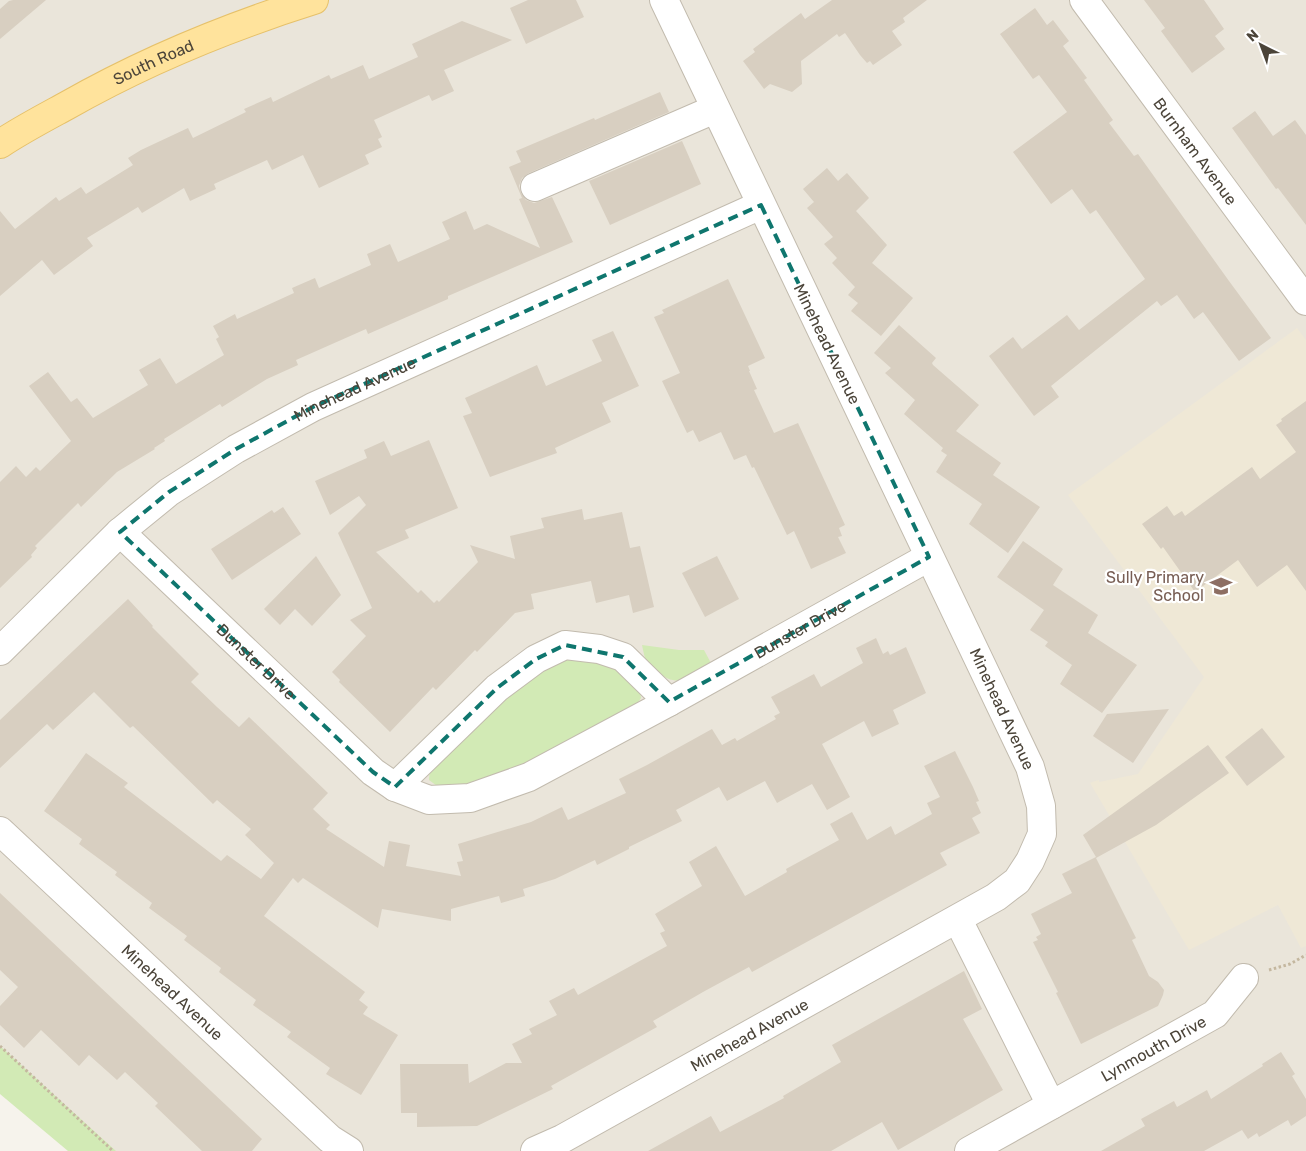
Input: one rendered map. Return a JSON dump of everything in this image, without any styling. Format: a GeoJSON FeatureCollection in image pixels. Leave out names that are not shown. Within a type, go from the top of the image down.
{"type":"FeatureCollection","features":[{"type":"Feature","properties":{"kind":"main road","name":"South Road"},"geometry":{"type":"LineString","coordinates":[[0,144],[112,80],[186,46],[259,17],[314,0]]}},
{"type":"Feature","properties":{"kind":"street","name":"Minehead Avenue"},"geometry":{"type":"LineString","coordinates":[[535,1151],[565,1145],[996,897],[1016,881],[1030,861],[1042,834],[1041,806],[1030,767],[760,205],[664,0]]}},
{"type":"Feature","properties":{"kind":"street","name":"Burnham Avenue"},"geometry":{"type":"LineString","coordinates":[[1084,0],[1306,301]]}},
{"type":"Feature","properties":{"kind":"street"},"geometry":{"type":"LineString","coordinates":[[535,187],[715,109]]}},
{"type":"Feature","properties":{"kind":"street","name":"Minehead Avenue"},"geometry":{"type":"LineString","coordinates":[[0,651],[120,532],[168,492],[236,448],[313,407],[760,205]]}},
{"type":"Feature","properties":{"kind":"street","name":"Dunster Drive"},"geometry":{"type":"LineString","coordinates":[[120,532],[373,772],[395,787],[428,800],[470,798],[529,777],[669,702],[929,557]]}},
{"type":"Feature","properties":{"kind":"street"},"geometry":{"type":"LineString","coordinates":[[395,787],[498,688],[536,659],[565,646],[599,649],[623,657],[669,702]]}},
{"type":"Feature","properties":{"kind":"street","name":"Minehead Avenue"},"geometry":{"type":"LineString","coordinates":[[0,831],[323,1132],[348,1151]]}},
{"type":"Feature","properties":{"kind":"street"},"geometry":{"type":"LineString","coordinates":[[958,920],[1051,1105]]}},
{"type":"Feature","properties":{"kind":"street","name":"Lynmouth Drive"},"geometry":{"type":"LineString","coordinates":[[969,1151],[1215,1014],[1244,978]]}},
{"type":"Feature","properties":{"kind":"path"},"geometry":{"type":"LineString","coordinates":[[1244,978],[1290,964],[1306,955]]}},
{"type":"Feature","properties":{"kind":"path"},"geometry":{"type":"LineString","coordinates":[[0,1046],[113,1151]]}},
{"type":"Feature","properties":{"kind":"highlighted area"},"geometry":{"type":"Polygon","coordinates":[[[761,205],[929,557],[669,702],[623,657],[565,645],[536,659],[497,688],[395,787],[373,772],[120,532],[169,492],[236,449],[313,407],[761,205]]]}},
{"type":"Feature","properties":{"kind":"shaded area"},"geometry":{"type":"Polygon","coordinates":[[[0,0],[1306,0],[1306,1151],[113,1151],[0,1049],[0,0]]]}},
{"type":"Feature","properties":{"kind":"shaded area","name":"Sully Primary School"},"geometry":{"type":"Polygon","coordinates":[[[1297,328],[1306,340],[1306,946],[1301,948],[1278,905],[1189,950],[1090,783],[1138,774],[1204,677],[1068,495],[1297,328]]]}},
{"type":"Feature","properties":{"kind":"green space"},"geometry":{"type":"Polygon","coordinates":[[[642,645],[679,650],[704,650],[712,665],[685,680],[672,680],[664,677],[648,663],[642,645]]]}},
{"type":"Feature","properties":{"kind":"green space"},"geometry":{"type":"Polygon","coordinates":[[[574,656],[610,664],[639,685],[641,698],[635,707],[517,768],[472,784],[441,789],[429,780],[430,767],[522,681],[549,663],[574,656]]]}},
{"type":"Feature","properties":{"kind":"green space"},"geometry":{"type":"Polygon","coordinates":[[[0,1046],[116,1151],[68,1151],[0,1094],[0,1046]]]}},
{"type":"Feature","properties":{"kind":"building"},"geometry":{"type":"Polygon","coordinates":[[[13,0],[46,0],[0,39],[0,9],[13,0]]]}},
{"type":"Feature","properties":{"kind":"building"},"geometry":{"type":"Polygon","coordinates":[[[528,0],[576,0],[584,17],[526,44],[510,8],[528,0]]]}},
{"type":"Feature","properties":{"kind":"building"},"geometry":{"type":"Polygon","coordinates":[[[832,0],[927,0],[903,18],[905,22],[892,31],[902,45],[873,65],[870,61],[867,63],[860,55],[845,33],[839,37],[837,34],[801,61],[802,84],[792,92],[770,84],[764,89],[743,61],[755,52],[753,49],[801,13],[805,19],[832,0]]]}},
{"type":"Feature","properties":{"kind":"building"},"geometry":{"type":"Polygon","coordinates":[[[1144,0],[1204,0],[1224,29],[1215,36],[1225,49],[1192,73],[1161,31],[1165,28],[1144,0]]]}},
{"type":"Feature","properties":{"kind":"building"},"geometry":{"type":"Polygon","coordinates":[[[1035,8],[1047,25],[1053,20],[1069,41],[1063,46],[1087,78],[1084,80],[1113,120],[1109,123],[1134,156],[1138,154],[1271,338],[1239,361],[1203,312],[1194,319],[1177,295],[1161,306],[1157,301],[1051,386],[1059,397],[1034,416],[989,356],[1013,337],[1022,349],[1067,315],[1079,330],[1145,279],[1096,210],[1090,214],[1072,189],[1051,204],[1013,152],[1067,112],[1039,75],[1033,79],[1000,34],[1035,8]]]}},
{"type":"Feature","properties":{"kind":"building"},"geometry":{"type":"Polygon","coordinates":[[[462,21],[512,40],[444,70],[454,91],[432,101],[429,95],[374,120],[382,137],[378,139],[382,147],[365,155],[369,164],[319,188],[303,155],[272,170],[267,160],[214,184],[216,189],[190,201],[184,188],[142,213],[138,207],[87,238],[93,246],[54,275],[42,260],[0,296],[0,211],[15,229],[56,197],[59,201],[81,187],[86,194],[133,165],[128,158],[188,128],[193,138],[246,112],[244,109],[271,97],[273,102],[329,75],[331,79],[363,65],[369,79],[418,57],[412,44],[462,21]]]}},
{"type":"Feature","properties":{"kind":"building"},"geometry":{"type":"Polygon","coordinates":[[[660,92],[669,112],[529,173],[522,178],[519,186],[526,200],[534,203],[552,197],[573,242],[448,296],[448,299],[368,334],[366,329],[296,360],[298,365],[267,379],[222,407],[220,404],[164,439],[165,441],[155,449],[117,472],[81,507],[78,503],[35,546],[37,548],[31,555],[32,557],[0,588],[0,482],[16,466],[26,477],[36,467],[40,471],[71,441],[29,386],[48,372],[71,402],[77,398],[93,418],[148,385],[139,370],[160,358],[176,384],[224,355],[216,339],[219,337],[213,326],[235,314],[237,319],[294,293],[292,288],[315,278],[319,288],[371,265],[367,254],[390,244],[398,262],[450,239],[442,222],[466,211],[474,230],[487,224],[540,248],[519,199],[522,198],[509,167],[521,162],[516,151],[660,92]]]}},
{"type":"Feature","properties":{"kind":"building"},"geometry":{"type":"Polygon","coordinates":[[[1255,111],[1273,136],[1295,120],[1306,135],[1306,225],[1278,188],[1276,189],[1232,128],[1255,111]]]}},
{"type":"Feature","properties":{"kind":"building"},"geometry":{"type":"Polygon","coordinates":[[[682,141],[701,184],[610,225],[589,181],[682,141]]]}},
{"type":"Feature","properties":{"kind":"building"},"geometry":{"type":"Polygon","coordinates":[[[827,168],[838,181],[847,173],[869,198],[856,211],[887,245],[872,263],[913,298],[881,336],[851,311],[858,303],[848,295],[855,287],[832,263],[837,258],[824,244],[833,237],[807,208],[814,202],[803,189],[827,168]]]}},
{"type":"Feature","properties":{"kind":"building"},"geometry":{"type":"Polygon","coordinates":[[[728,279],[765,358],[748,366],[757,389],[754,390],[774,433],[798,423],[845,525],[839,528],[842,536],[838,537],[846,553],[811,569],[794,531],[787,535],[754,467],[752,468],[746,455],[734,460],[721,432],[699,442],[693,430],[687,433],[662,381],[680,373],[654,317],[664,313],[662,310],[728,279]]]}},
{"type":"Feature","properties":{"kind":"building"},"geometry":{"type":"Polygon","coordinates":[[[899,325],[936,358],[932,363],[933,365],[979,405],[956,431],[1001,463],[993,475],[1040,507],[1008,553],[969,524],[982,504],[936,472],[947,455],[941,451],[943,448],[904,414],[915,400],[885,373],[891,368],[874,353],[899,325]]]}},
{"type":"Feature","properties":{"kind":"building"},"geometry":{"type":"Polygon","coordinates":[[[613,331],[639,386],[602,403],[611,422],[555,448],[557,453],[490,477],[463,416],[472,413],[465,398],[537,365],[546,386],[602,361],[592,340],[613,331]]]}},
{"type":"Feature","properties":{"kind":"building"},"geometry":{"type":"Polygon","coordinates":[[[1306,401],[1306,591],[1287,565],[1257,587],[1238,560],[1195,592],[1163,547],[1161,549],[1142,524],[1167,506],[1174,516],[1182,511],[1185,516],[1252,467],[1260,479],[1296,452],[1276,425],[1282,421],[1281,419],[1306,401]]]}},
{"type":"Feature","properties":{"kind":"building"},"geometry":{"type":"Polygon","coordinates":[[[429,440],[458,508],[405,530],[409,538],[376,552],[418,593],[421,590],[434,603],[437,600],[439,602],[478,562],[470,545],[515,559],[510,536],[544,528],[541,518],[582,509],[584,520],[622,512],[630,548],[640,546],[654,607],[633,613],[629,595],[596,603],[591,581],[531,594],[534,609],[515,613],[436,690],[433,687],[390,732],[339,682],[340,680],[332,672],[366,636],[350,620],[372,608],[338,533],[366,505],[359,496],[330,515],[315,481],[367,458],[364,450],[384,441],[391,456],[429,440]]]}},
{"type":"Feature","properties":{"kind":"building"},"geometry":{"type":"Polygon","coordinates":[[[283,507],[301,534],[232,580],[211,549],[272,510],[274,513],[283,507]]]}},
{"type":"Feature","properties":{"kind":"building"},"geometry":{"type":"Polygon","coordinates":[[[1023,541],[1063,569],[1053,585],[1098,615],[1088,633],[1137,665],[1102,713],[1060,684],[1072,665],[1045,646],[1048,642],[1030,630],[1044,610],[997,577],[1023,541]]]}},
{"type":"Feature","properties":{"kind":"building"},"geometry":{"type":"Polygon","coordinates":[[[316,556],[341,595],[312,626],[295,609],[280,625],[264,609],[316,556]]]}},
{"type":"Feature","properties":{"kind":"building"},"geometry":{"type":"Polygon","coordinates":[[[717,556],[739,599],[705,617],[682,573],[717,556]]]}},
{"type":"Feature","properties":{"kind":"building"},"geometry":{"type":"Polygon","coordinates":[[[128,599],[152,627],[199,674],[191,682],[239,727],[249,717],[328,793],[313,809],[330,825],[326,829],[384,867],[389,841],[410,845],[406,866],[461,876],[457,862],[463,861],[458,844],[531,822],[562,807],[568,820],[626,793],[619,779],[712,729],[722,745],[735,738],[737,741],[776,719],[774,716],[780,713],[771,697],[814,674],[821,687],[863,663],[856,648],[876,638],[883,654],[888,651],[890,655],[906,647],[926,693],[893,710],[899,724],[872,737],[864,721],[822,744],[850,797],[827,810],[812,784],[777,803],[765,781],[727,801],[719,787],[676,810],[682,821],[597,865],[595,860],[555,879],[523,889],[525,896],[501,903],[499,896],[451,909],[451,921],[382,909],[378,928],[303,878],[298,883],[293,878],[264,916],[365,992],[359,1000],[368,1007],[363,1014],[398,1035],[361,1095],[326,1074],[330,1068],[287,1037],[291,1032],[253,1005],[256,1000],[219,972],[221,968],[184,940],[187,936],[149,908],[152,903],[115,875],[117,872],[79,844],[82,839],[44,811],[86,753],[128,783],[124,787],[221,861],[227,855],[261,879],[274,863],[245,835],[251,829],[217,800],[213,804],[133,726],[130,728],[94,692],[53,730],[47,724],[0,768],[0,720],[128,599]]]}},
{"type":"Feature","properties":{"kind":"building"},"geometry":{"type":"Polygon","coordinates":[[[1169,709],[1133,763],[1093,736],[1107,714],[1169,709]]]}},
{"type":"Feature","properties":{"kind":"building"},"geometry":{"type":"Polygon","coordinates":[[[1262,728],[1285,757],[1247,786],[1225,757],[1262,728]]]}},
{"type":"Feature","properties":{"kind":"building"},"geometry":{"type":"Polygon","coordinates":[[[1208,745],[1229,773],[1156,825],[1096,858],[1136,938],[1132,940],[1149,976],[1158,982],[1164,990],[1158,1006],[1081,1044],[1033,942],[1038,940],[1036,937],[1041,934],[1031,914],[1072,893],[1062,874],[1096,857],[1083,835],[1208,745]]]}},
{"type":"Feature","properties":{"kind":"building"},"geometry":{"type":"Polygon","coordinates":[[[955,751],[979,801],[976,802],[981,813],[972,818],[980,833],[940,853],[947,865],[752,972],[749,967],[703,992],[653,1021],[657,1027],[551,1086],[553,1089],[477,1126],[417,1127],[417,1113],[401,1113],[400,1064],[468,1064],[469,1083],[506,1063],[522,1063],[512,1044],[532,1034],[529,1029],[557,1015],[549,1001],[574,988],[578,995],[667,946],[660,933],[665,931],[655,914],[702,886],[689,862],[716,846],[745,896],[787,872],[786,869],[839,840],[830,824],[852,812],[867,840],[891,826],[895,835],[932,814],[927,803],[940,797],[924,766],[955,751]]]}},
{"type":"Feature","properties":{"kind":"building"},"geometry":{"type":"Polygon","coordinates":[[[0,893],[262,1139],[252,1151],[202,1151],[155,1106],[158,1103],[125,1072],[117,1080],[89,1055],[79,1066],[41,1030],[24,1048],[0,1025],[0,1006],[18,987],[0,970],[0,893]]]}},
{"type":"Feature","properties":{"kind":"building"},"geometry":{"type":"Polygon","coordinates":[[[964,971],[982,1009],[963,1019],[1003,1090],[898,1150],[882,1122],[831,1151],[648,1151],[711,1116],[720,1132],[784,1098],[783,1096],[841,1062],[832,1045],[964,971]]]}},
{"type":"Feature","properties":{"kind":"building"},"geometry":{"type":"Polygon","coordinates":[[[1281,1052],[1295,1074],[1292,1076],[1306,1099],[1306,1116],[1291,1126],[1288,1120],[1259,1137],[1257,1133],[1248,1139],[1242,1130],[1204,1151],[1101,1151],[1145,1126],[1141,1119],[1174,1101],[1177,1107],[1207,1090],[1211,1099],[1263,1066],[1262,1064],[1281,1052]]]}},
{"type":"Feature","properties":{"kind":"place","name":"Sully Primary School"},"geometry":{"type":"Point","coordinates":[1221,586]}}]}
